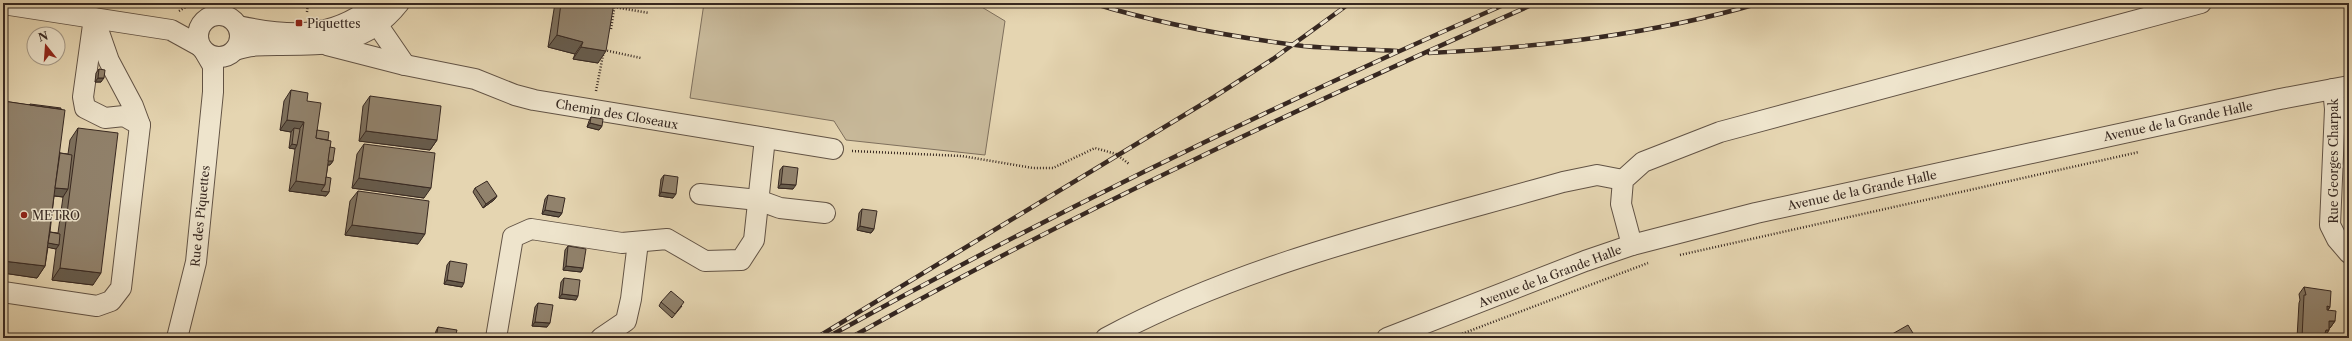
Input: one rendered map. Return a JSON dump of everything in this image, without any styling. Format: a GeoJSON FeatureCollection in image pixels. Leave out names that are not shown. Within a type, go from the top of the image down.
{"type":"FeatureCollection","features":[{"type":"Feature","properties":{"kind":"street"},"geometry":{"type":"LineString","coordinates":[[171,30],[214,12],[234,17],[273,32],[304,34],[336,28],[374,13],[389,16],[399,3]]}},
{"type":"Feature","properties":{"kind":"street"},"geometry":{"type":"LineString","coordinates":[[1632,245],[1621,204],[1623,180],[1643,162],[1720,132],[2201,3]]}},
{"type":"Feature","properties":{"kind":"street"},"geometry":{"type":"LineString","coordinates":[[3,4],[171,30],[203,50],[221,57],[248,46],[327,45],[344,41],[374,13]]}},
{"type":"Feature","properties":{"kind":"street"},"geometry":{"type":"LineString","coordinates":[[203,50],[198,31],[214,12]]}},
{"type":"Feature","properties":{"kind":"street"},"geometry":{"type":"LineString","coordinates":[[374,13],[405,65]]}},
{"type":"Feature","properties":{"kind":"street"},"geometry":{"type":"LineString","coordinates":[[233,52],[240,36],[234,17]]}},
{"type":"Feature","properties":{"kind":"street"},"geometry":{"type":"LineString","coordinates":[[3,292],[98,306],[111,301],[121,288],[140,125],[133,106],[109,61],[94,18]]}},
{"type":"Feature","properties":{"kind":"street"},"geometry":{"type":"LineString","coordinates":[[94,18],[83,97],[85,108],[105,118],[124,116],[140,125]]}},
{"type":"Feature","properties":{"kind":"street","name":"Chemin des Closeaux"},"geometry":{"type":"LineString","coordinates":[[327,45],[405,65],[475,79],[515,95],[592,110],[833,149]]}},
{"type":"Feature","properties":{"kind":"street","name":"Rue des Piquettes"},"geometry":{"type":"LineString","coordinates":[[176,338],[196,262],[213,92],[213,66],[203,50]]}},
{"type":"Feature","properties":{"kind":"street","name":"Rue des Piquettes"},"geometry":{"type":"LineString","coordinates":[[213,92],[220,70],[233,52]]}},
{"type":"Feature","properties":{"kind":"street","name":"Avenue de la Grande Halle"},"geometry":{"type":"LineString","coordinates":[[1387,338],[1585,261],[1632,245],[1756,213],[2341,88]]}},
{"type":"Feature","properties":{"kind":"street","name":"Rue Georges Charpak"},"geometry":{"type":"LineString","coordinates":[[2341,88],[2335,109],[2330,225],[2337,239],[2349,253]]}},
{"type":"Feature","properties":{"kind":"street"},"geometry":{"type":"LineString","coordinates":[[496,338],[513,237],[531,229],[622,243],[667,239],[705,261],[741,260],[754,240],[765,138]]}},
{"type":"Feature","properties":{"kind":"street"},"geometry":{"type":"LineString","coordinates":[[1106,338],[1165,309],[1292,259],[1563,182],[1597,175],[1623,180]]}},
{"type":"Feature","properties":{"kind":"street"},"geometry":{"type":"LineString","coordinates":[[700,194],[758,200],[780,208],[826,213]]}},
{"type":"Feature","properties":{"kind":"street"},"geometry":{"type":"LineString","coordinates":[[601,338],[626,321],[631,300],[638,242]]}},
{"type":"Feature","properties":{"kind":"path"},"geometry":{"type":"LineString","coordinates":[[319,3],[342,4]]}},
{"type":"Feature","properties":{"kind":"path"},"geometry":{"type":"LineString","coordinates":[[612,29],[615,3]]}},
{"type":"Feature","properties":{"kind":"path"},"geometry":{"type":"LineString","coordinates":[[614,7],[649,13]]}},
{"type":"Feature","properties":{"kind":"path"},"geometry":{"type":"LineString","coordinates":[[592,110],[604,50],[641,58]]}},
{"type":"Feature","properties":{"kind":"path"},"geometry":{"type":"LineString","coordinates":[[833,149],[874,153],[962,156],[1033,168],[1053,168],[1095,148],[1116,154],[1129,164]]}},
{"type":"Feature","properties":{"kind":"path"},"geometry":{"type":"LineString","coordinates":[[1674,256],[2142,151]]}},
{"type":"Feature","properties":{"kind":"path"},"geometry":{"type":"LineString","coordinates":[[1451,338],[1652,262]]}},
{"type":"Feature","properties":{"kind":"shaded area"},"geometry":{"type":"Polygon","coordinates":[[[704,3],[975,3],[1005,21],[985,155],[846,140],[834,121],[690,98],[704,3]]]}},
{"type":"Feature","properties":{"kind":"building"},"geometry":{"type":"Polygon","coordinates":[[[561,3],[614,3],[606,51],[581,47],[583,42],[557,35],[561,3]]]}},
{"type":"Feature","properties":{"kind":"building"},"geometry":{"type":"Polygon","coordinates":[[[99,69],[105,70],[104,78],[98,78],[99,69]]]}},
{"type":"Feature","properties":{"kind":"building"},"geometry":{"type":"Polygon","coordinates":[[[3,78],[6,78],[3,101],[3,78]]]}},
{"type":"Feature","properties":{"kind":"building"},"geometry":{"type":"Polygon","coordinates":[[[291,90],[308,93],[307,101],[321,103],[316,138],[331,141],[325,185],[296,181],[304,122],[287,120],[291,90]]]}},
{"type":"Feature","properties":{"kind":"building"},"geometry":{"type":"Polygon","coordinates":[[[370,96],[441,106],[437,140],[366,131],[370,96]]]}},
{"type":"Feature","properties":{"kind":"building","name":"METRO"},"geometry":{"type":"Polygon","coordinates":[[[3,101],[65,110],[45,266],[3,261],[3,101]]]}},
{"type":"Feature","properties":{"kind":"building"},"geometry":{"type":"Polygon","coordinates":[[[30,105],[61,108],[61,109],[30,105]]]}},
{"type":"Feature","properties":{"kind":"building"},"geometry":{"type":"Polygon","coordinates":[[[591,117],[603,119],[602,126],[590,123],[591,117]]]}},
{"type":"Feature","properties":{"kind":"building"},"geometry":{"type":"Polygon","coordinates":[[[78,128],[118,133],[101,273],[60,268],[78,128]]]}},
{"type":"Feature","properties":{"kind":"building"},"geometry":{"type":"Polygon","coordinates":[[[294,128],[300,129],[297,145],[292,144],[294,128]]]}},
{"type":"Feature","properties":{"kind":"building"},"geometry":{"type":"Polygon","coordinates":[[[317,130],[329,132],[328,140],[316,138],[317,130]]]}},
{"type":"Feature","properties":{"kind":"building"},"geometry":{"type":"Polygon","coordinates":[[[364,144],[435,153],[431,188],[359,178],[364,144]]]}},
{"type":"Feature","properties":{"kind":"building"},"geometry":{"type":"Polygon","coordinates":[[[330,147],[335,148],[333,161],[328,161],[330,147]]]}},
{"type":"Feature","properties":{"kind":"building"},"geometry":{"type":"Polygon","coordinates":[[[60,153],[72,155],[68,189],[55,188],[60,153]]]}},
{"type":"Feature","properties":{"kind":"building"},"geometry":{"type":"Polygon","coordinates":[[[783,166],[798,168],[796,185],[781,184],[783,166]]]}},
{"type":"Feature","properties":{"kind":"building"},"geometry":{"type":"Polygon","coordinates":[[[664,175],[678,177],[676,194],[661,192],[664,175]]]}},
{"type":"Feature","properties":{"kind":"building"},"geometry":{"type":"Polygon","coordinates":[[[326,177],[331,178],[329,192],[321,191],[325,185],[326,177]]]}},
{"type":"Feature","properties":{"kind":"building"},"geometry":{"type":"Polygon","coordinates":[[[487,181],[497,196],[486,204],[475,188],[487,181]]]}},
{"type":"Feature","properties":{"kind":"building"},"geometry":{"type":"Polygon","coordinates":[[[358,191],[429,201],[425,234],[352,225],[358,191]]]}},
{"type":"Feature","properties":{"kind":"building"},"geometry":{"type":"Polygon","coordinates":[[[548,195],[565,198],[562,213],[545,210],[548,195]]]}},
{"type":"Feature","properties":{"kind":"building"},"geometry":{"type":"Polygon","coordinates":[[[862,209],[877,211],[874,229],[860,226],[862,209]]]}},
{"type":"Feature","properties":{"kind":"building"},"geometry":{"type":"Polygon","coordinates":[[[50,232],[60,234],[59,245],[48,243],[50,232]]]}},
{"type":"Feature","properties":{"kind":"building"},"geometry":{"type":"Polygon","coordinates":[[[568,246],[586,249],[583,268],[566,266],[568,246]]]}},
{"type":"Feature","properties":{"kind":"building"},"geometry":{"type":"Polygon","coordinates":[[[450,261],[467,264],[464,283],[447,280],[450,261]]]}},
{"type":"Feature","properties":{"kind":"building"},"geometry":{"type":"Polygon","coordinates":[[[564,278],[580,280],[578,296],[562,294],[564,278]]]}},
{"type":"Feature","properties":{"kind":"building"},"geometry":{"type":"Polygon","coordinates":[[[2304,287],[2331,291],[2330,307],[2327,306],[2327,310],[2336,311],[2335,321],[2329,321],[2329,330],[2326,330],[2325,333],[2334,334],[2334,338],[2302,338],[2304,295],[2306,295],[2304,287]]]}},
{"type":"Feature","properties":{"kind":"building"},"geometry":{"type":"Polygon","coordinates":[[[671,291],[684,302],[675,314],[661,302],[671,291]]]}},
{"type":"Feature","properties":{"kind":"building"},"geometry":{"type":"Polygon","coordinates":[[[538,303],[553,305],[550,323],[535,322],[538,303]]]}},
{"type":"Feature","properties":{"kind":"building"},"geometry":{"type":"Polygon","coordinates":[[[1908,325],[1916,338],[1887,337],[1908,325]]]}},
{"type":"Feature","properties":{"kind":"building"},"geometry":{"type":"Polygon","coordinates":[[[438,327],[457,330],[455,338],[436,338],[438,327]]]}},
{"type":"Feature","properties":{"kind":"railway"},"geometry":{"type":"LineString","coordinates":[[1092,3],[1118,11],[1196,29],[1250,38],[1303,46],[1397,51]]}},
{"type":"Feature","properties":{"kind":"railway"},"geometry":{"type":"LineString","coordinates":[[816,338],[1214,97],[1273,59],[1350,3]]}},
{"type":"Feature","properties":{"kind":"railway"},"geometry":{"type":"LineString","coordinates":[[826,338],[994,248],[1163,162],[1421,41],[1508,3]]}},
{"type":"Feature","properties":{"kind":"railway"},"geometry":{"type":"LineString","coordinates":[[850,338],[1019,247],[1189,162],[1275,121],[1536,3]]}},
{"type":"Feature","properties":{"kind":"railway"},"geometry":{"type":"LineString","coordinates":[[1429,53],[1513,47],[1596,38],[1678,23],[1760,3]]}},
{"type":"Feature","properties":{"kind":"place","name":"Piquettes"},"geometry":{"type":"Point","coordinates":[299,23]}},
{"type":"Feature","properties":{"kind":"place","name":"METRO"},"geometry":{"type":"Point","coordinates":[24,215]}}]}
